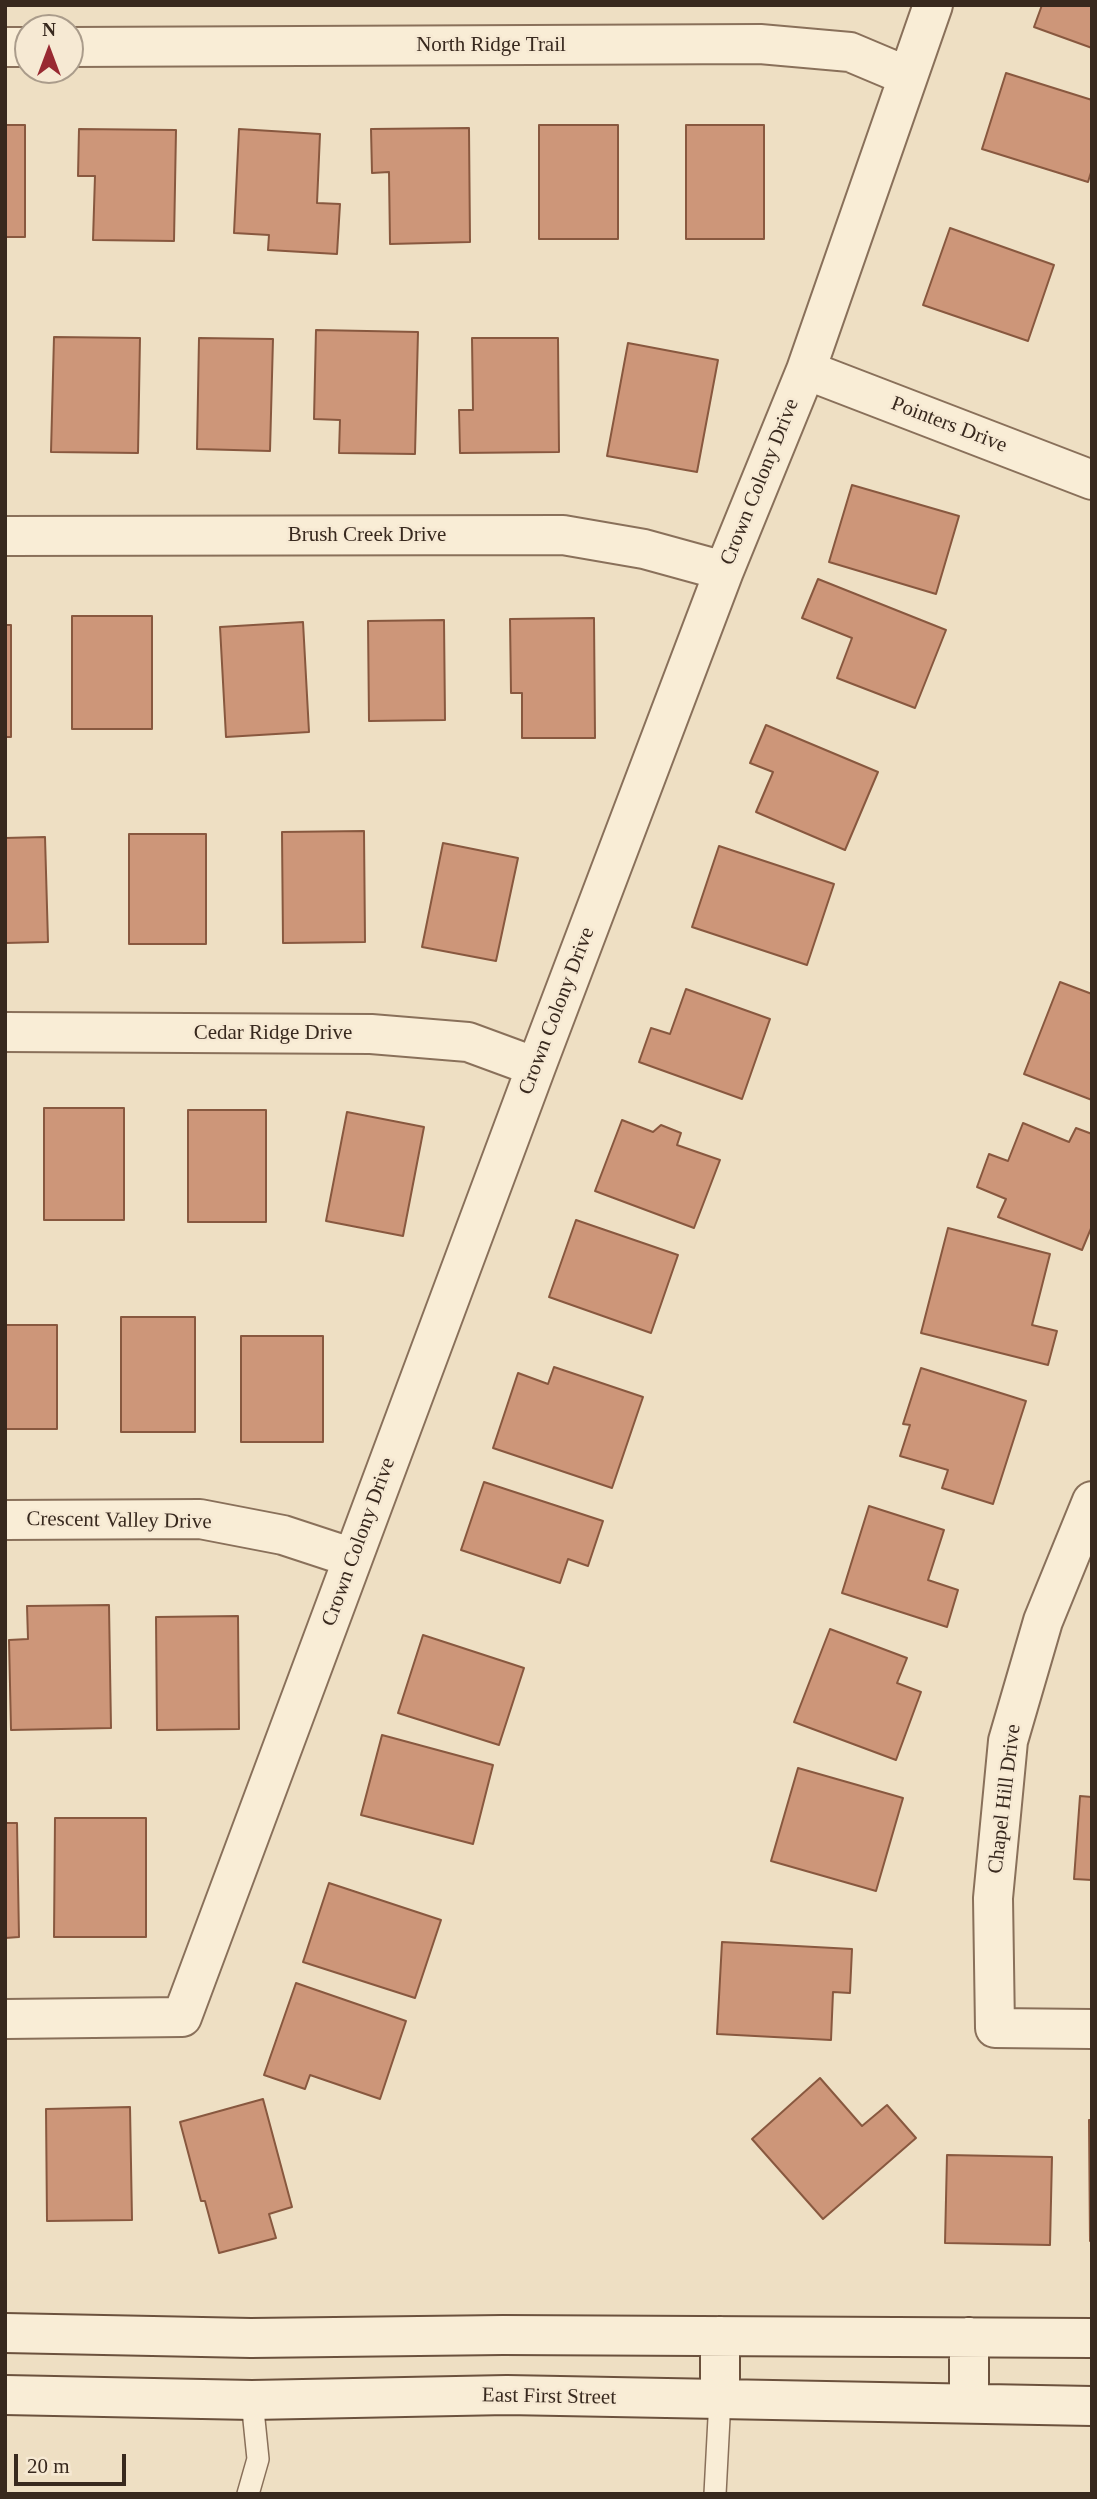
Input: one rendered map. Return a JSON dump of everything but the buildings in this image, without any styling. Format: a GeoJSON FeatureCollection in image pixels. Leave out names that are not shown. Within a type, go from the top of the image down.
{"type":"FeatureCollection","features":[{"type":"Feature","properties":{"kind":"street","name":"Crown Colony Drive"},"geometry":{"type":"LineString","coordinates":[[5,2019],[182,2017],[536,1067],[724,571],[806,370],[933,5]]}},
{"type":"Feature","properties":{"kind":"street","name":"North Ridge Trail"},"geometry":{"type":"LineString","coordinates":[[84,47],[760,44],[850,52],[908,76]]}},
{"type":"Feature","properties":{"kind":"street","name":"Pointers Drive"},"geometry":{"type":"LineString","coordinates":[[806,370],[1092,480]]}},
{"type":"Feature","properties":{"kind":"street","name":"Brush Creek Drive"},"geometry":{"type":"LineString","coordinates":[[5,536],[563,535],[644,549],[724,571]]}},
{"type":"Feature","properties":{"kind":"street","name":"Cedar Ridge Drive"},"geometry":{"type":"LineString","coordinates":[[5,1032],[371,1034],[468,1042],[536,1067]]}},
{"type":"Feature","properties":{"kind":"street","name":"Chapel Hill Drive"},"geometry":{"type":"LineString","coordinates":[[1092,1501],[1043,1621],[1008,1741],[993,1898],[995,2028],[1092,2028]]}},
{"type":"Feature","properties":{"kind":"street","name":"Crescent Valley Drive"},"geometry":{"type":"LineString","coordinates":[[5,1520],[200,1519],[284,1535],[353,1558]]}},
{"type":"Feature","properties":{"kind":"street"},"geometry":{"type":"LineString","coordinates":[[5,2333],[251,2338],[1092,2338]]}},
{"type":"Feature","properties":{"kind":"street"},"geometry":{"type":"LineString","coordinates":[[720,2336],[720,2399]]}},
{"type":"Feature","properties":{"kind":"street"},"geometry":{"type":"LineString","coordinates":[[969,2337],[969,2403]]}},
{"type":"Feature","properties":{"kind":"street"},"geometry":{"type":"LineString","coordinates":[[251,2338],[252,2400]]}},
{"type":"Feature","properties":{"kind":"street","name":"East First Street"},"geometry":{"type":"LineString","coordinates":[[5,2395],[252,2400],[507,2395],[1092,2406]]}},
{"type":"Feature","properties":{"kind":"lane"},"geometry":{"type":"LineString","coordinates":[[715,2494],[720,2399]]}},
{"type":"Feature","properties":{"kind":"lane"},"geometry":{"type":"LineString","coordinates":[[248,2494],[258,2459],[252,2400]]}}]}
